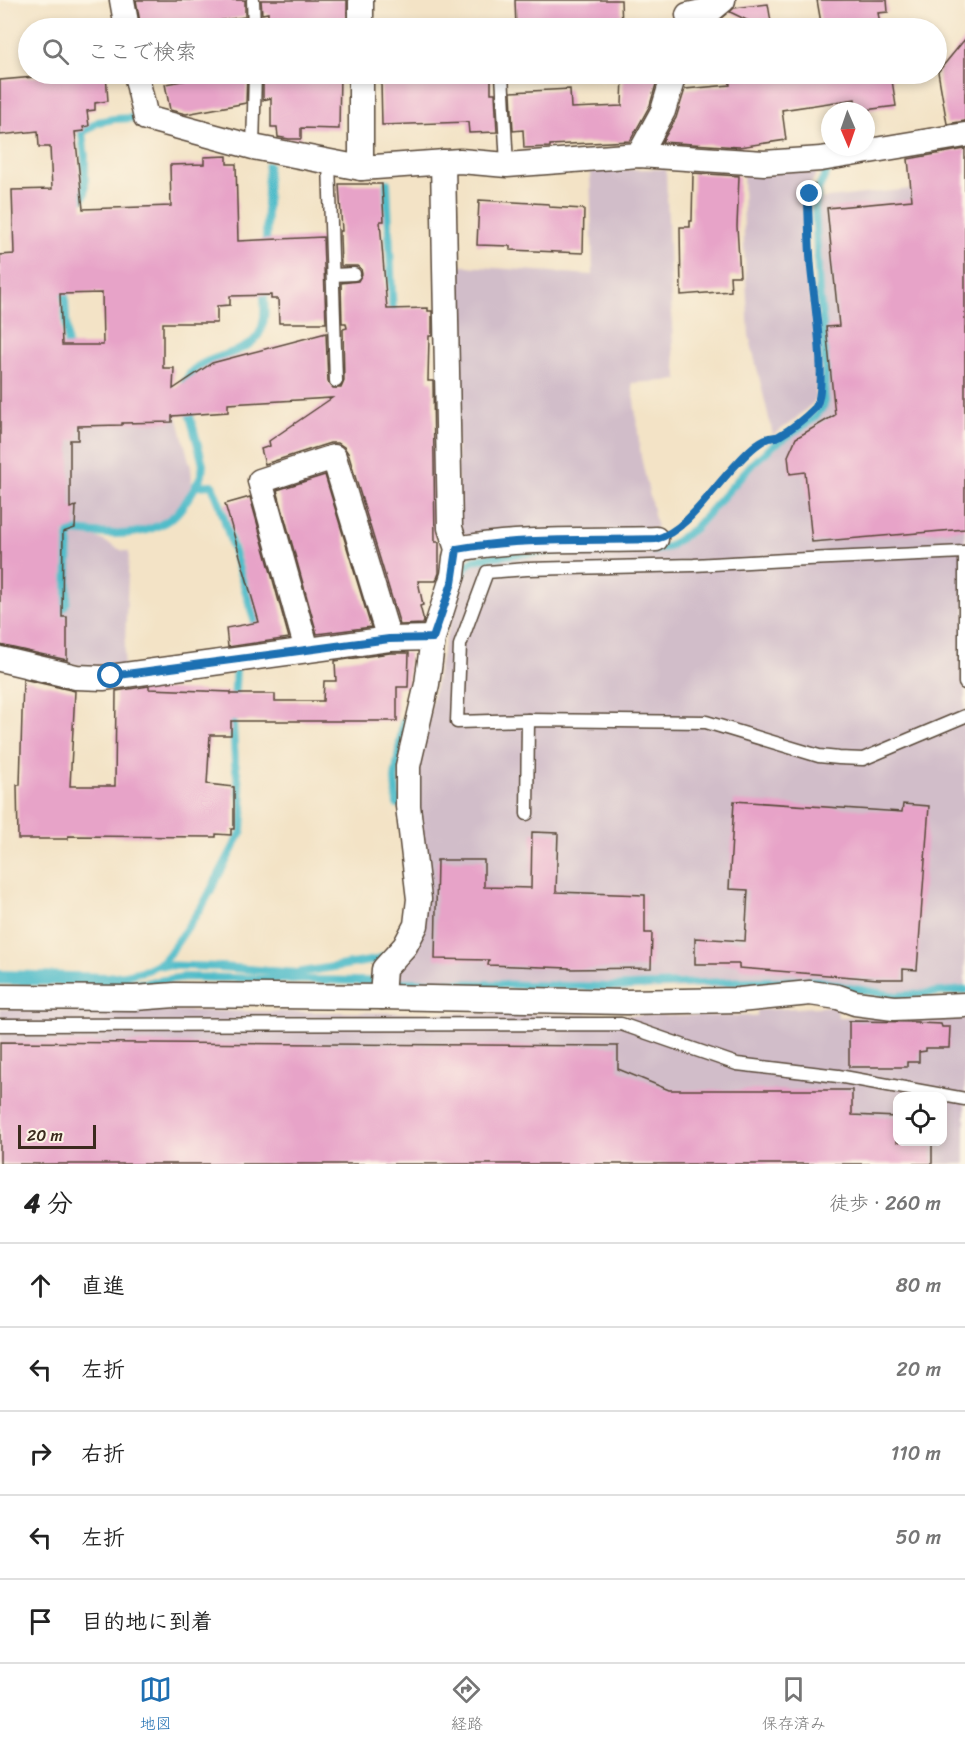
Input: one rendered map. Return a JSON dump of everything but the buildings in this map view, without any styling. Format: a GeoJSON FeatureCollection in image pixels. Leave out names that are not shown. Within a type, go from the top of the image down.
{"type":"FeatureCollection","features":[{"type":"Feature","properties":{"kind":"street"},"geometry":{"type":"LineString","coordinates":[[122,0],[125,18]]}},
{"type":"Feature","properties":{"kind":"street"},"geometry":{"type":"LineString","coordinates":[[361,0],[361,18]]}},
{"type":"Feature","properties":{"kind":"street"},"geometry":{"type":"LineString","coordinates":[[686,15],[711,10],[723,0]]}},
{"type":"Feature","properties":{"kind":"street"},"geometry":{"type":"LineString","coordinates":[[138,84],[146,118],[253,147],[361,168],[460,161],[507,165],[639,155],[764,163],[826,158],[965,135]]}},
{"type":"Feature","properties":{"kind":"street"},"geometry":{"type":"LineString","coordinates":[[361,84],[361,168]]}},
{"type":"Feature","properties":{"kind":"street"},"geometry":{"type":"LineString","coordinates":[[639,155],[663,111],[672,84]]}},
{"type":"Feature","properties":{"kind":"street"},"geometry":{"type":"LineString","coordinates":[[383,987],[384,969],[405,946],[416,925],[419,899],[408,806],[408,766],[427,684],[433,638],[452,583],[457,549],[450,528],[442,162]]}},
{"type":"Feature","properties":{"kind":"street"},"geometry":{"type":"LineString","coordinates":[[307,650],[260,481],[334,457],[389,639]]}},
{"type":"Feature","properties":{"kind":"street"},"geometry":{"type":"LineString","coordinates":[[457,549],[536,540],[656,539]]}},
{"type":"Feature","properties":{"kind":"street"},"geometry":{"type":"LineString","coordinates":[[0,659],[76,677],[93,678],[237,659],[245,660],[389,639],[433,638]]}},
{"type":"Feature","properties":{"kind":"street"},"geometry":{"type":"LineString","coordinates":[[0,997],[135,998],[383,987],[626,1002],[739,1000],[810,993],[838,997],[855,1003],[894,1008],[965,1005]]}},
{"type":"Feature","properties":{"kind":"lane"},"geometry":{"type":"LineString","coordinates":[[253,0],[254,18]]}},
{"type":"Feature","properties":{"kind":"lane"},"geometry":{"type":"LineString","coordinates":[[253,147],[255,84]]}},
{"type":"Feature","properties":{"kind":"lane"},"geometry":{"type":"LineString","coordinates":[[503,84],[507,165]]}},
{"type":"Feature","properties":{"kind":"lane"},"geometry":{"type":"LineString","coordinates":[[330,162],[336,381]]}},
{"type":"Feature","properties":{"kind":"lane"},"geometry":{"type":"LineString","coordinates":[[333,275],[354,274]]}},
{"type":"Feature","properties":{"kind":"lane"},"geometry":{"type":"LineString","coordinates":[[965,683],[965,552],[487,572],[460,645],[457,722],[528,720],[706,722],[819,756],[863,759],[965,716]]}},
{"type":"Feature","properties":{"kind":"lane"},"geometry":{"type":"LineString","coordinates":[[526,814],[528,720]]}},
{"type":"Feature","properties":{"kind":"lane"},"geometry":{"type":"LineString","coordinates":[[0,1025],[621,1024],[736,1065],[838,1076],[965,1099]]}},
{"type":"Feature","properties":{"kind":"path"},"geometry":{"type":"LineString","coordinates":[[656,539],[671,533],[682,525],[753,448],[768,438],[776,438],[810,412],[819,401],[820,340],[811,268],[808,204],[826,158]]}},
{"type":"Feature","properties":{"kind":"shaded area"},"geometry":{"type":"Polygon","coordinates":[[[666,169],[673,349],[678,380],[632,383],[641,457],[657,528],[474,538],[463,534],[459,530],[451,265],[593,275],[590,170],[666,169]]]}},
{"type":"Feature","properties":{"kind":"shaded area"},"geometry":{"type":"Polygon","coordinates":[[[819,169],[806,193],[804,212],[806,270],[815,339],[815,401],[773,435],[749,335],[743,171],[819,169]]]}},
{"type":"Feature","properties":{"kind":"shaded area"},"geometry":{"type":"Polygon","coordinates":[[[965,183],[965,992],[897,999],[811,984],[611,991],[392,985],[392,977],[409,952],[417,773],[442,653],[467,568],[472,563],[487,559],[545,555],[659,553],[676,546],[693,534],[755,465],[814,420],[827,406],[826,333],[816,216],[818,199],[965,183]]]}},
{"type":"Feature","properties":{"kind":"shaded area"},"geometry":{"type":"Polygon","coordinates":[[[0,383],[174,405],[192,479],[190,493],[178,511],[151,528],[113,533],[72,531],[72,533],[90,534],[129,552],[124,666],[94,668],[0,653],[0,383]]]}},
{"type":"Feature","properties":{"kind":"shaded area"},"geometry":{"type":"Polygon","coordinates":[[[837,1006],[838,1017],[965,1018],[965,1164],[0,1164],[0,1009],[757,1016],[757,1010],[837,1006]]]}},
{"type":"Feature","properties":{"kind":"waterway"},"geometry":{"type":"LineString","coordinates":[[74,203],[85,194],[85,157],[82,133],[98,122],[134,118]]}},
{"type":"Feature","properties":{"kind":"waterway"},"geometry":{"type":"LineString","coordinates":[[266,248],[268,166]]}},
{"type":"Feature","properties":{"kind":"waterway"},"geometry":{"type":"LineString","coordinates":[[654,550],[668,547],[695,528],[753,463],[774,445],[813,419],[824,406],[824,333],[819,291],[815,208],[818,190],[829,167]]}},
{"type":"Feature","properties":{"kind":"waterway"},"geometry":{"type":"LineString","coordinates":[[387,183],[393,317]]}},
{"type":"Feature","properties":{"kind":"waterway"},"geometry":{"type":"LineString","coordinates":[[64,284],[68,353]]}},
{"type":"Feature","properties":{"kind":"waterway"},"geometry":{"type":"LineString","coordinates":[[184,387],[188,376],[196,368],[241,349],[259,334],[264,317],[264,287]]}},
{"type":"Feature","properties":{"kind":"waterway"},"geometry":{"type":"LineString","coordinates":[[63,608],[67,601],[70,533],[75,531],[126,534],[151,529],[174,516],[191,494],[201,476],[203,464],[187,405]]}},
{"type":"Feature","properties":{"kind":"waterway"},"geometry":{"type":"LineString","coordinates":[[195,486],[212,485],[220,505],[256,626],[255,645],[247,649]]}},
{"type":"Feature","properties":{"kind":"waterway"},"geometry":{"type":"LineString","coordinates":[[463,573],[468,564],[478,559],[513,554],[558,552]]}},
{"type":"Feature","properties":{"kind":"waterway"},"geometry":{"type":"LineString","coordinates":[[0,974],[107,977],[125,975],[147,970],[163,961],[169,954],[204,903],[242,831],[243,808],[235,763],[233,724],[236,667]]}},
{"type":"Feature","properties":{"kind":"waterway"},"geometry":{"type":"LineString","coordinates":[[397,804],[395,779],[403,723],[406,721]]}},
{"type":"Feature","properties":{"kind":"waterway"},"geometry":{"type":"LineString","coordinates":[[157,965],[297,973],[383,957]]}},
{"type":"Feature","properties":{"kind":"waterway"},"geometry":{"type":"LineString","coordinates":[[0,981],[144,983],[185,977],[610,987],[747,981],[818,981],[896,996],[965,990]]}},
{"type":"Feature","properties":{"kind":"route"},"geometry":{"type":"LineString","coordinates":[[111,676],[237,659],[245,660],[389,639],[433,638],[452,583],[457,549],[536,540],[656,539],[671,533],[691,516],[715,487],[753,448],[768,438],[776,438],[804,417],[819,401],[820,340],[811,268],[808,204],[810,194]]}}]}
